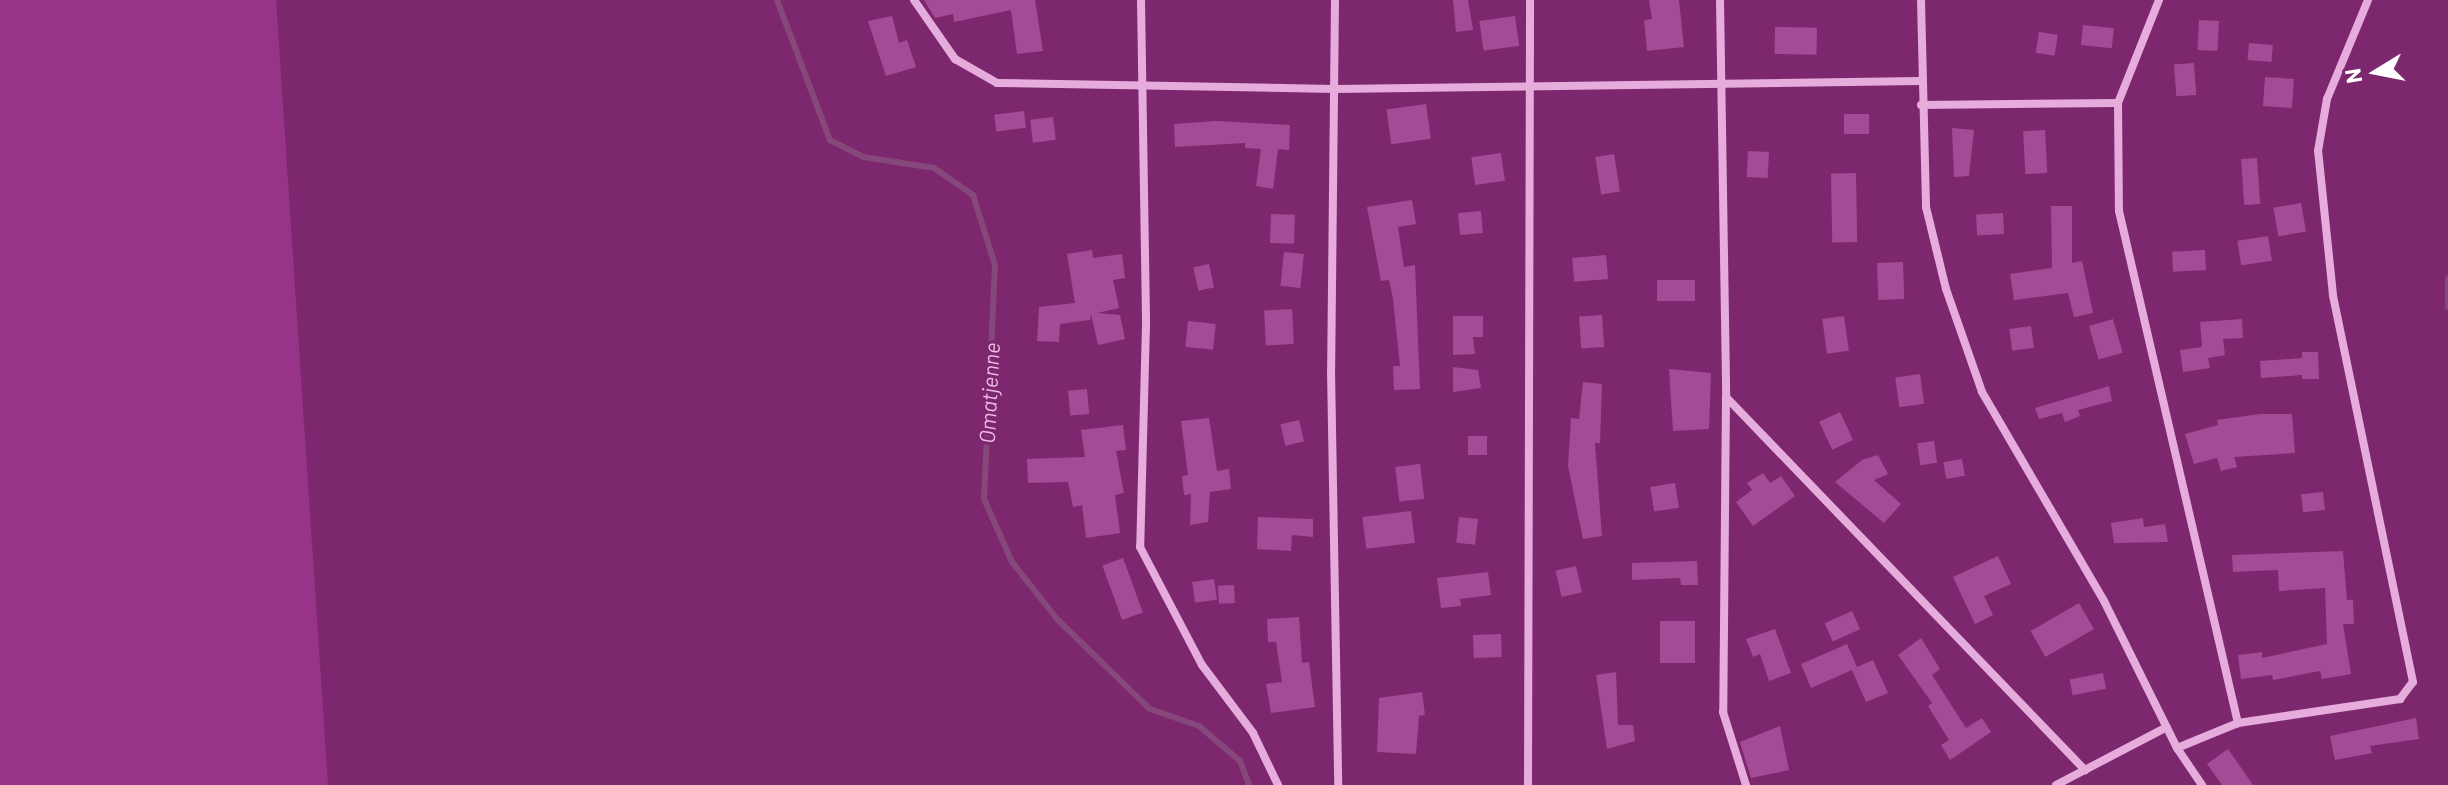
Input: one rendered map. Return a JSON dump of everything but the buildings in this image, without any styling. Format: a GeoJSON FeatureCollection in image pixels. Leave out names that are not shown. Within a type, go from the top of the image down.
{"type":"FeatureCollection","features":[{"type":"Feature","properties":{"kind":"street"},"geometry":{"type":"LineString","coordinates":[[914,0],[955,59],[997,83],[1335,89],[1920,81]]}},
{"type":"Feature","properties":{"kind":"street"},"geometry":{"type":"LineString","coordinates":[[1141,0],[1146,325],[1140,547],[1202,665],[1253,733],[1278,785]]}},
{"type":"Feature","properties":{"kind":"street"},"geometry":{"type":"LineString","coordinates":[[1335,0],[1331,370],[1338,785]]}},
{"type":"Feature","properties":{"kind":"street"},"geometry":{"type":"LineString","coordinates":[[1528,785],[1530,0]]}},
{"type":"Feature","properties":{"kind":"street"},"geometry":{"type":"LineString","coordinates":[[1720,0],[1726,397],[1723,712],[1746,785]]}},
{"type":"Feature","properties":{"kind":"street"},"geometry":{"type":"LineString","coordinates":[[1921,0],[1920,81],[1926,207],[1946,289],[1982,392],[2104,601],[2177,748],[2202,785]]}},
{"type":"Feature","properties":{"kind":"street"},"geometry":{"type":"LineString","coordinates":[[2159,0],[2118,103],[2119,211],[2238,723]]}},
{"type":"Feature","properties":{"kind":"street"},"geometry":{"type":"LineString","coordinates":[[2177,748],[2238,723],[2400,699],[2413,682],[2333,295],[2318,151],[2327,99],[2368,0]]}},
{"type":"Feature","properties":{"kind":"street"},"geometry":{"type":"LineString","coordinates":[[1921,105],[2118,103]]}},
{"type":"Feature","properties":{"kind":"street"},"geometry":{"type":"LineString","coordinates":[[1726,397],[2085,770]]}},
{"type":"Feature","properties":{"kind":"street"},"geometry":{"type":"LineString","coordinates":[[2056,785],[2167,727]]}},
{"type":"Feature","properties":{"kind":"street"},"geometry":{"type":"LineString","coordinates":[[2192,785],[2193,774]]}},
{"type":"Feature","properties":{"kind":"shaded area"},"geometry":{"type":"Polygon","coordinates":[[[0,0],[276,0],[328,785],[0,785],[0,0]]]}},
{"type":"Feature","properties":{"kind":"waterway","name":"Omatjenne"},"geometry":{"type":"LineString","coordinates":[[777,0],[830,140],[864,157],[934,168],[973,195],[995,265],[984,499],[1012,562],[1058,620],[1150,709],[1199,726],[1240,761],[1249,785]]}},
{"type":"Feature","properties":{"kind":"waterway"},"geometry":{"type":"LineString","coordinates":[[2448,278],[2448,307]]}}]}
